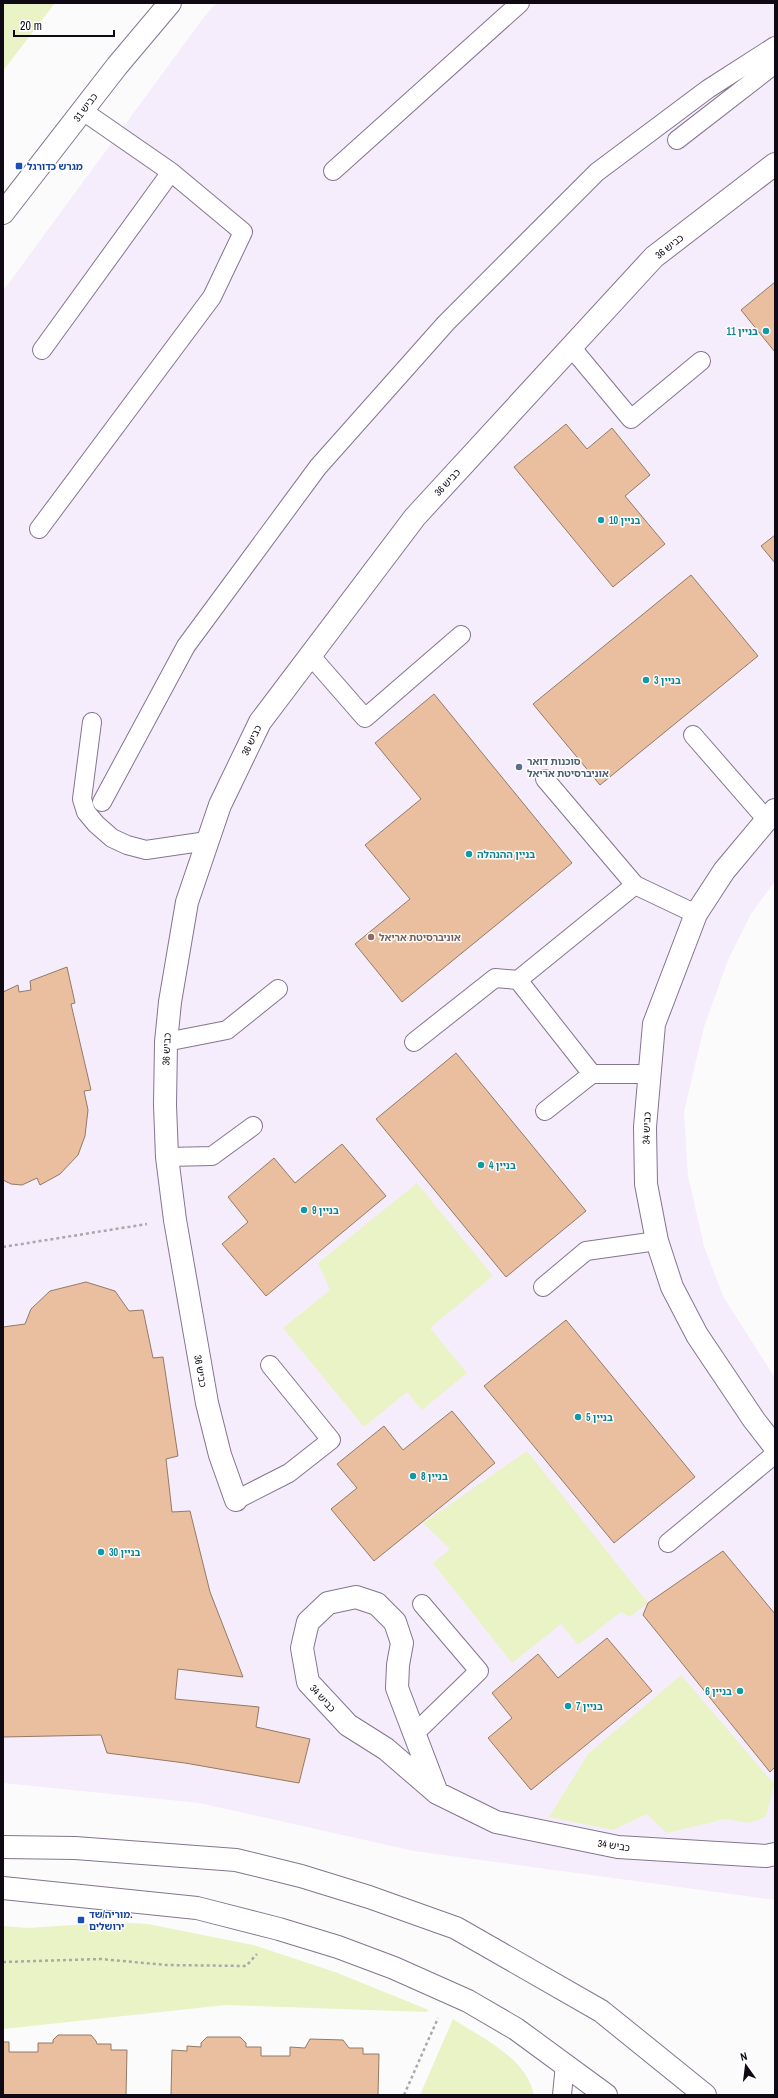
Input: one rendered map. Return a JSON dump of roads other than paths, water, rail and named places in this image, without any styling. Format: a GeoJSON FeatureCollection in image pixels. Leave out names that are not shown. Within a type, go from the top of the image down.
{"type":"FeatureCollection","features":[{"type":"Feature","properties":{"kind":"street","name":"כביש 31"},"geometry":{"type":"LineString","coordinates":[[3,213],[117,66],[170,3]]}},
{"type":"Feature","properties":{"kind":"street","name":"כביש 36"},"geometry":{"type":"LineString","coordinates":[[236,1500],[220,1455],[207,1402],[175,1220],[167,1158],[165,1105],[166,1042],[170,1002],[187,902],[220,805],[260,722],[415,517],[654,257],[775,164]]}},
{"type":"Feature","properties":{"kind":"street","name":"כביש 34"},"geometry":{"type":"LineString","coordinates":[[771,815],[724,871],[696,914],[654,1024],[645,1127],[646,1184],[657,1241],[672,1287],[697,1335],[754,1420],[775,1447]]}},
{"type":"Feature","properties":{"kind":"street","name":"כביש 34"},"geometry":{"type":"LineString","coordinates":[[437,1793],[397,1688],[398,1665],[402,1643],[395,1622],[377,1604],[356,1597],[328,1603],[308,1622],[302,1648],[308,1682],[348,1725],[386,1749],[437,1793],[496,1822],[618,1847],[758,1856],[775,1854]]}},
{"type":"Feature","properties":{"kind":"street"},"geometry":{"type":"LineString","coordinates":[[3,1847],[75,1848],[236,1860],[300,1876],[368,1897],[456,1928],[601,2011],[705,2095]]}},
{"type":"Feature","properties":{"kind":"street"},"geometry":{"type":"LineString","coordinates":[[3,1888],[197,1908],[330,1945],[394,1968],[468,2001],[516,2029],[606,2095]]}},
{"type":"Feature","properties":{"kind":"lane"},"geometry":{"type":"LineString","coordinates":[[333,171],[520,3]]}},
{"type":"Feature","properties":{"kind":"lane"},"geometry":{"type":"LineString","coordinates":[[102,802],[186,646],[318,467],[440,328],[597,172],[708,89],[775,46]]}},
{"type":"Feature","properties":{"kind":"lane"},"geometry":{"type":"LineString","coordinates":[[677,140],[775,64]]}},
{"type":"Feature","properties":{"kind":"lane"},"geometry":{"type":"LineString","coordinates":[[39,528],[212,297],[243,232],[171,172],[83,111]]}},
{"type":"Feature","properties":{"kind":"lane"},"geometry":{"type":"LineString","coordinates":[[42,350],[171,172]]}},
{"type":"Feature","properties":{"kind":"lane"},"geometry":{"type":"LineString","coordinates":[[571,347],[631,419],[701,361]]}},
{"type":"Feature","properties":{"kind":"lane"},"geometry":{"type":"LineString","coordinates":[[310,655],[366,718],[461,635]]}},
{"type":"Feature","properties":{"kind":"lane"},"geometry":{"type":"LineString","coordinates":[[92,722],[82,799],[86,812],[96,824],[112,838],[127,845],[146,850],[165,849],[208,841]]}},
{"type":"Feature","properties":{"kind":"lane"},"geometry":{"type":"LineString","coordinates":[[693,735],[771,815]]}},
{"type":"Feature","properties":{"kind":"lane"},"geometry":{"type":"LineString","coordinates":[[545,779],[635,885],[696,914]]}},
{"type":"Feature","properties":{"kind":"lane"},"geometry":{"type":"LineString","coordinates":[[414,1042],[494,978],[518,980],[635,885]]}},
{"type":"Feature","properties":{"kind":"lane"},"geometry":{"type":"LineString","coordinates":[[518,980],[592,1074]]}},
{"type":"Feature","properties":{"kind":"lane"},"geometry":{"type":"LineString","coordinates":[[166,1042],[227,1030],[278,988]]}},
{"type":"Feature","properties":{"kind":"lane"},"geometry":{"type":"LineString","coordinates":[[545,1111],[592,1074],[649,1074]]}},
{"type":"Feature","properties":{"kind":"lane"},"geometry":{"type":"LineString","coordinates":[[167,1158],[212,1156],[253,1126]]}},
{"type":"Feature","properties":{"kind":"lane"},"geometry":{"type":"LineString","coordinates":[[543,1287],[586,1251],[657,1241]]}},
{"type":"Feature","properties":{"kind":"lane"},"geometry":{"type":"LineString","coordinates":[[236,1500],[289,1473],[331,1440],[270,1365]]}},
{"type":"Feature","properties":{"kind":"lane"},"geometry":{"type":"LineString","coordinates":[[668,1543],[775,1454]]}},
{"type":"Feature","properties":{"kind":"lane"},"geometry":{"type":"LineString","coordinates":[[414,1734],[479,1672],[422,1604]]}},
{"type":"Feature","properties":{"kind":"lane"},"geometry":{"type":"LineString","coordinates":[[562,2095],[565,2064]]}},
{"type":"Feature","properties":{"kind":"place","name":"מגרש כדורגל"},"geometry":{"type":"Point","coordinates":[19,166]}},
{"type":"Feature","properties":{"kind":"place","name":"בניין 11"},"geometry":{"type":"Point","coordinates":[766,331]}},
{"type":"Feature","properties":{"kind":"place","name":"בניין 10"},"geometry":{"type":"Point","coordinates":[601,520]}},
{"type":"Feature","properties":{"kind":"place","name":"בניין 3"},"geometry":{"type":"Point","coordinates":[646,680]}},
{"type":"Feature","properties":{"kind":"place","name":"סוכנות דואר אוניברסיטת אריאל"},"geometry":{"type":"Point","coordinates":[519,767]}},
{"type":"Feature","properties":{"kind":"place","name":"בניין ההנהלה"},"geometry":{"type":"Point","coordinates":[469,854]}},
{"type":"Feature","properties":{"kind":"place","name":"אוניברסיטת אריאל"},"geometry":{"type":"Point","coordinates":[371,937]}},
{"type":"Feature","properties":{"kind":"place","name":"בניין 4"},"geometry":{"type":"Point","coordinates":[481,1165]}},
{"type":"Feature","properties":{"kind":"place","name":"בניין 9"},"geometry":{"type":"Point","coordinates":[304,1210]}},
{"type":"Feature","properties":{"kind":"place","name":"בניין 5"},"geometry":{"type":"Point","coordinates":[578,1417]}},
{"type":"Feature","properties":{"kind":"place","name":"בניין 8"},"geometry":{"type":"Point","coordinates":[413,1476]}},
{"type":"Feature","properties":{"kind":"place","name":"בניין 30"},"geometry":{"type":"Point","coordinates":[101,1552]}},
{"type":"Feature","properties":{"kind":"place","name":"בניין 6"},"geometry":{"type":"Point","coordinates":[740,1691]}},
{"type":"Feature","properties":{"kind":"place","name":"בניין 7"},"geometry":{"type":"Point","coordinates":[568,1706]}},
{"type":"Feature","properties":{"kind":"place","name":"מוריה/שד. ירושלים"},"geometry":{"type":"Point","coordinates":[81,1920]}}]}
